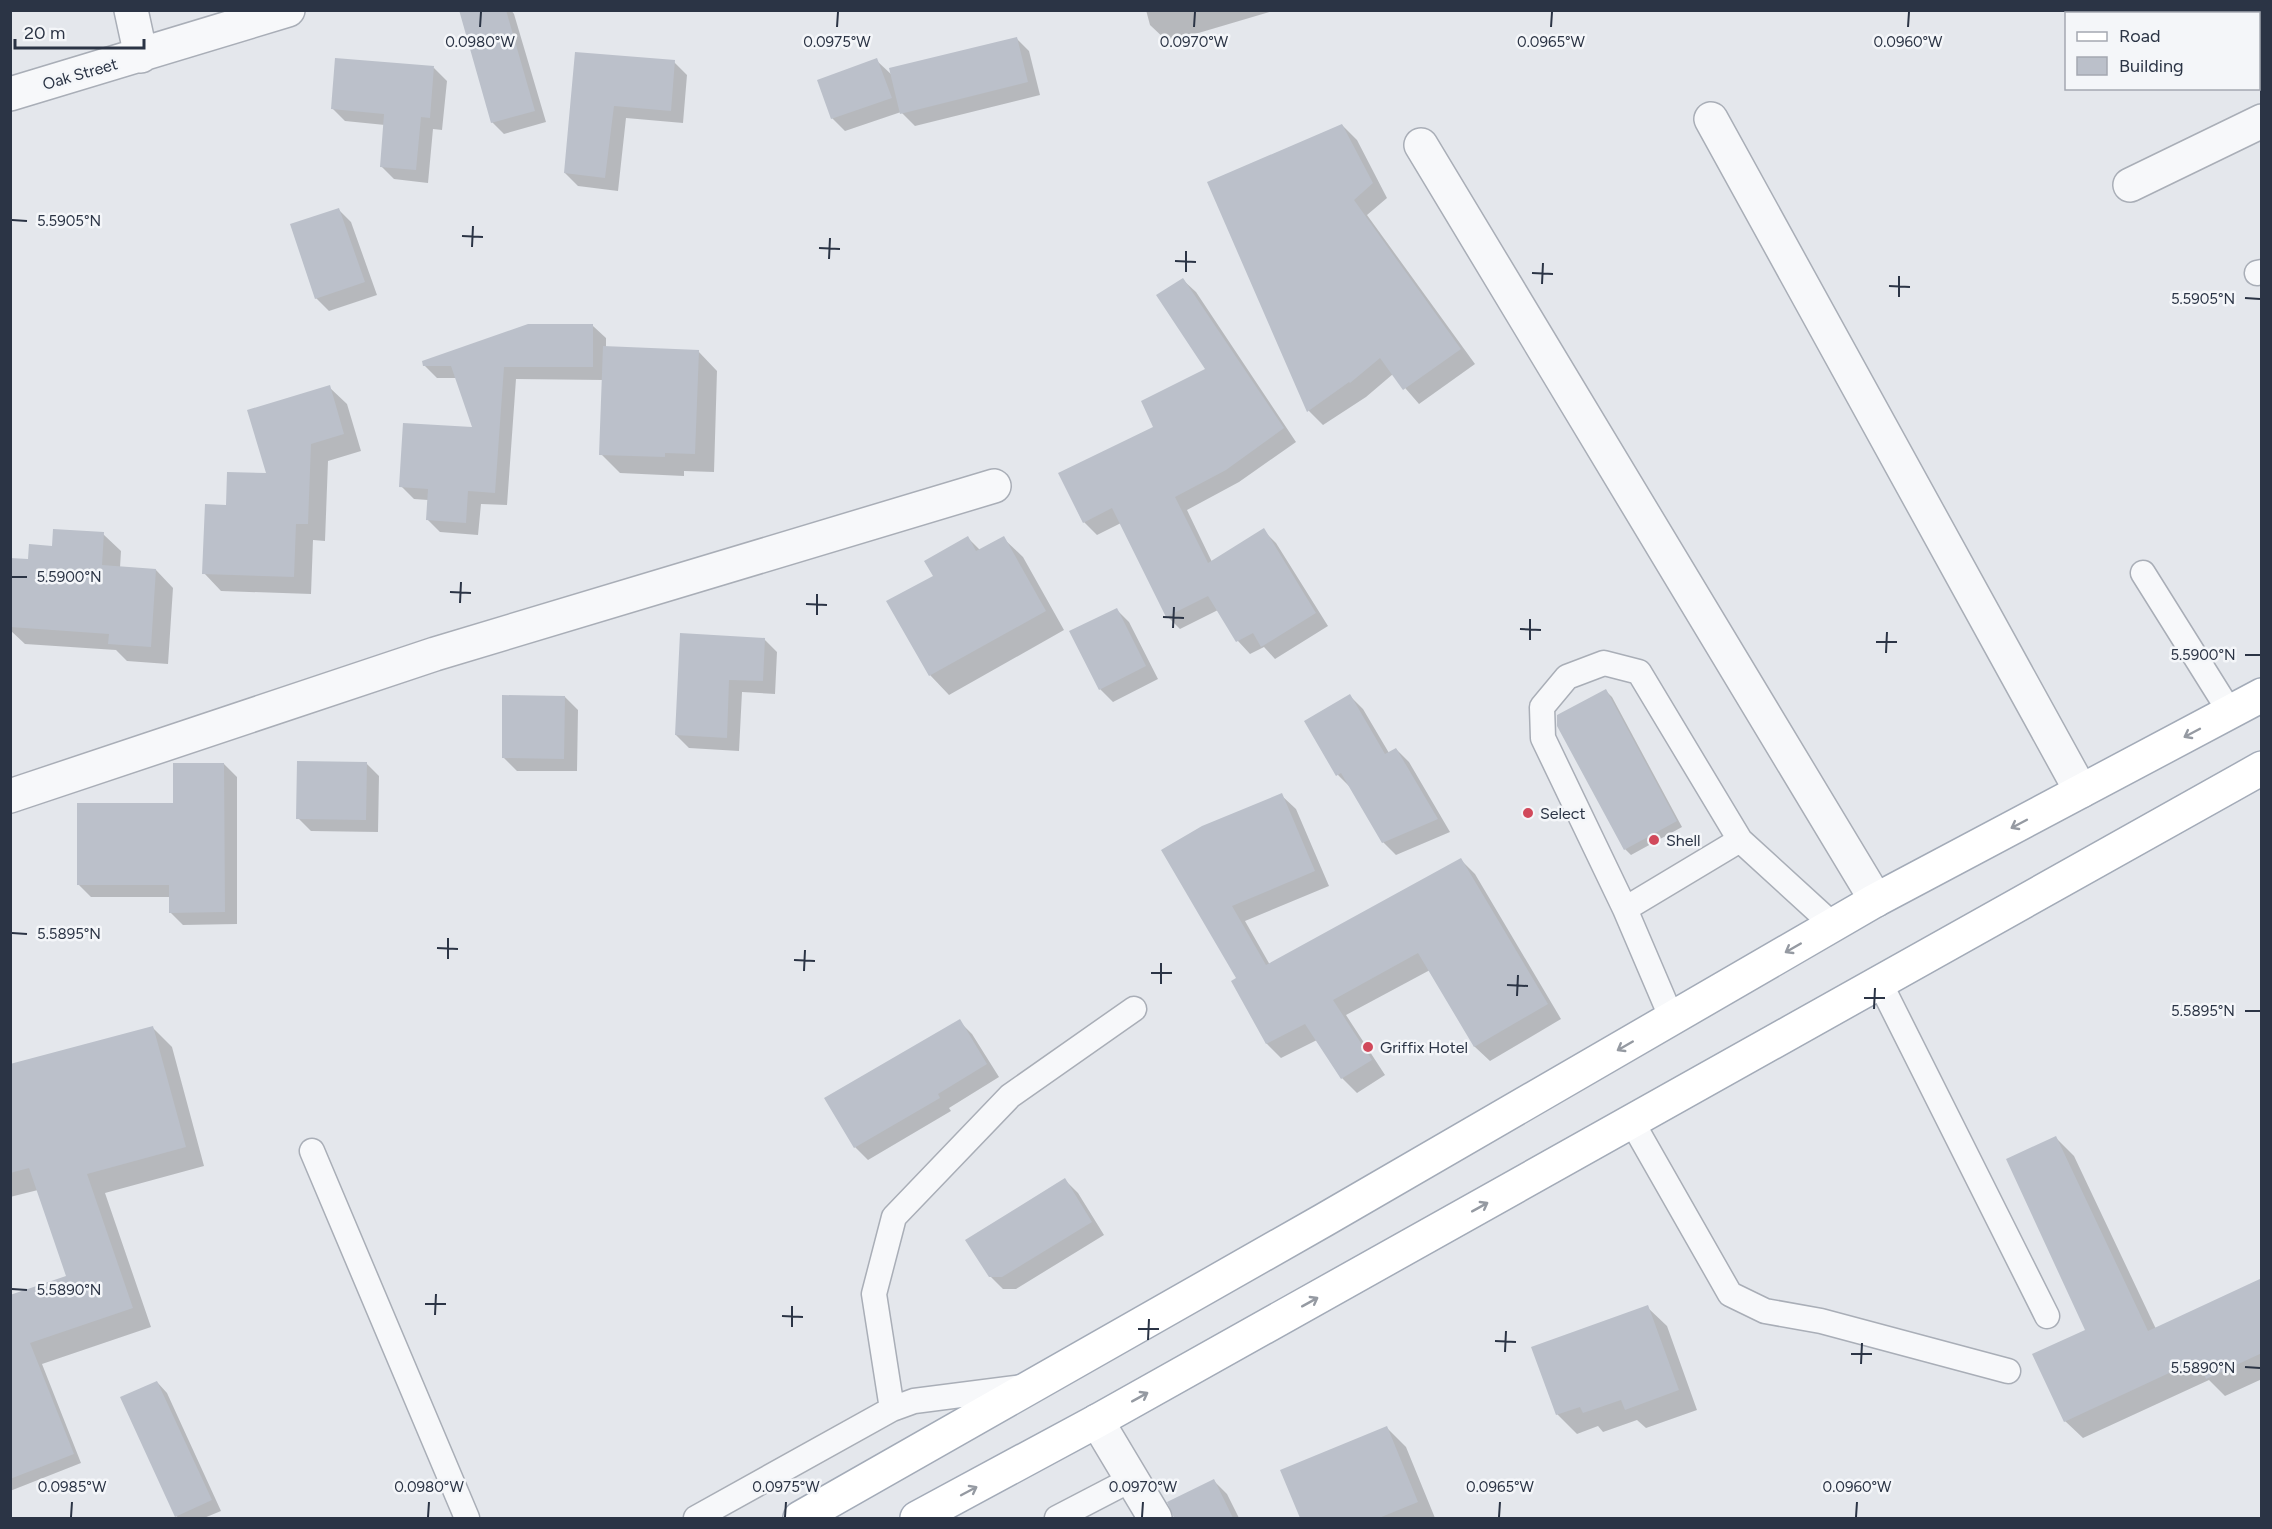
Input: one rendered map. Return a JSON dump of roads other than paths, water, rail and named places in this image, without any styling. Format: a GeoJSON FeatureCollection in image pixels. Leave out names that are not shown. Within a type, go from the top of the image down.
{"type":"FeatureCollection","features":[{"type":"Feature","properties":{"kind":"main road"},"geometry":{"type":"LineString","coordinates":[[800,1518],[1324,1220],[1876,900],[2262,695]]}},
{"type":"Feature","properties":{"kind":"main road"},"geometry":{"type":"LineString","coordinates":[[917,1518],[1097,1421],[2260,772]]}},
{"type":"Feature","properties":{"kind":"street"},"geometry":{"type":"LineString","coordinates":[[131,10],[141,56]]}},
{"type":"Feature","properties":{"kind":"street","name":"Oak Street"},"geometry":{"type":"LineString","coordinates":[[10,94],[288,10]]}},
{"type":"Feature","properties":{"kind":"street"},"geometry":{"type":"LineString","coordinates":[[1711,119],[2081,791]]}},
{"type":"Feature","properties":{"kind":"street"},"geometry":{"type":"LineString","coordinates":[[2130,184],[2262,121]]}},
{"type":"Feature","properties":{"kind":"street"},"geometry":{"type":"LineString","coordinates":[[1421,145],[1876,900]]}},
{"type":"Feature","properties":{"kind":"street"},"geometry":{"type":"LineString","coordinates":[[10,796],[435,654],[994,486]]}},
{"type":"Feature","properties":{"kind":"street"},"geometry":{"type":"LineString","coordinates":[[1097,1421],[1155,1518]]}},
{"type":"Feature","properties":{"kind":"lane"},"geometry":{"type":"LineString","coordinates":[[2142,573],[2230,712]]}},
{"type":"Feature","properties":{"kind":"lane"},"geometry":{"type":"LineString","coordinates":[[1672,1019],[1624,909],[1543,738],[1542,707],[1567,677],[1604,663],[1639,672],[1740,840],[1833,925]]}},
{"type":"Feature","properties":{"kind":"lane"},"geometry":{"type":"LineString","coordinates":[[1624,909],[1740,840]]}},
{"type":"Feature","properties":{"kind":"lane"},"geometry":{"type":"LineString","coordinates":[[1880,982],[2047,1316]]}},
{"type":"Feature","properties":{"kind":"lane"},"geometry":{"type":"LineString","coordinates":[[892,1409],[874,1294],[894,1217],[1010,1096],[1134,1008]]}},
{"type":"Feature","properties":{"kind":"lane"},"geometry":{"type":"LineString","coordinates":[[1632,1122],[1730,1294],[1766,1311],[1821,1321],[2008,1371]]}},
{"type":"Feature","properties":{"kind":"lane"},"geometry":{"type":"LineString","coordinates":[[312,1151],[467,1518]]}},
{"type":"Feature","properties":{"kind":"lane"},"geometry":{"type":"LineString","coordinates":[[696,1518],[892,1409],[914,1401],[1032,1386]]}},
{"type":"Feature","properties":{"kind":"lane"},"geometry":{"type":"LineString","coordinates":[[1057,1518],[1132,1479]]}},
{"type":"Feature","properties":{"kind":"place","name":"Select"},"geometry":{"type":"Point","coordinates":[1528,813]}},
{"type":"Feature","properties":{"kind":"place","name":"Shell"},"geometry":{"type":"Point","coordinates":[1654,840]}},
{"type":"Feature","properties":{"kind":"place","name":"Griffix Hotel"},"geometry":{"type":"Point","coordinates":[1368,1047]}}]}
